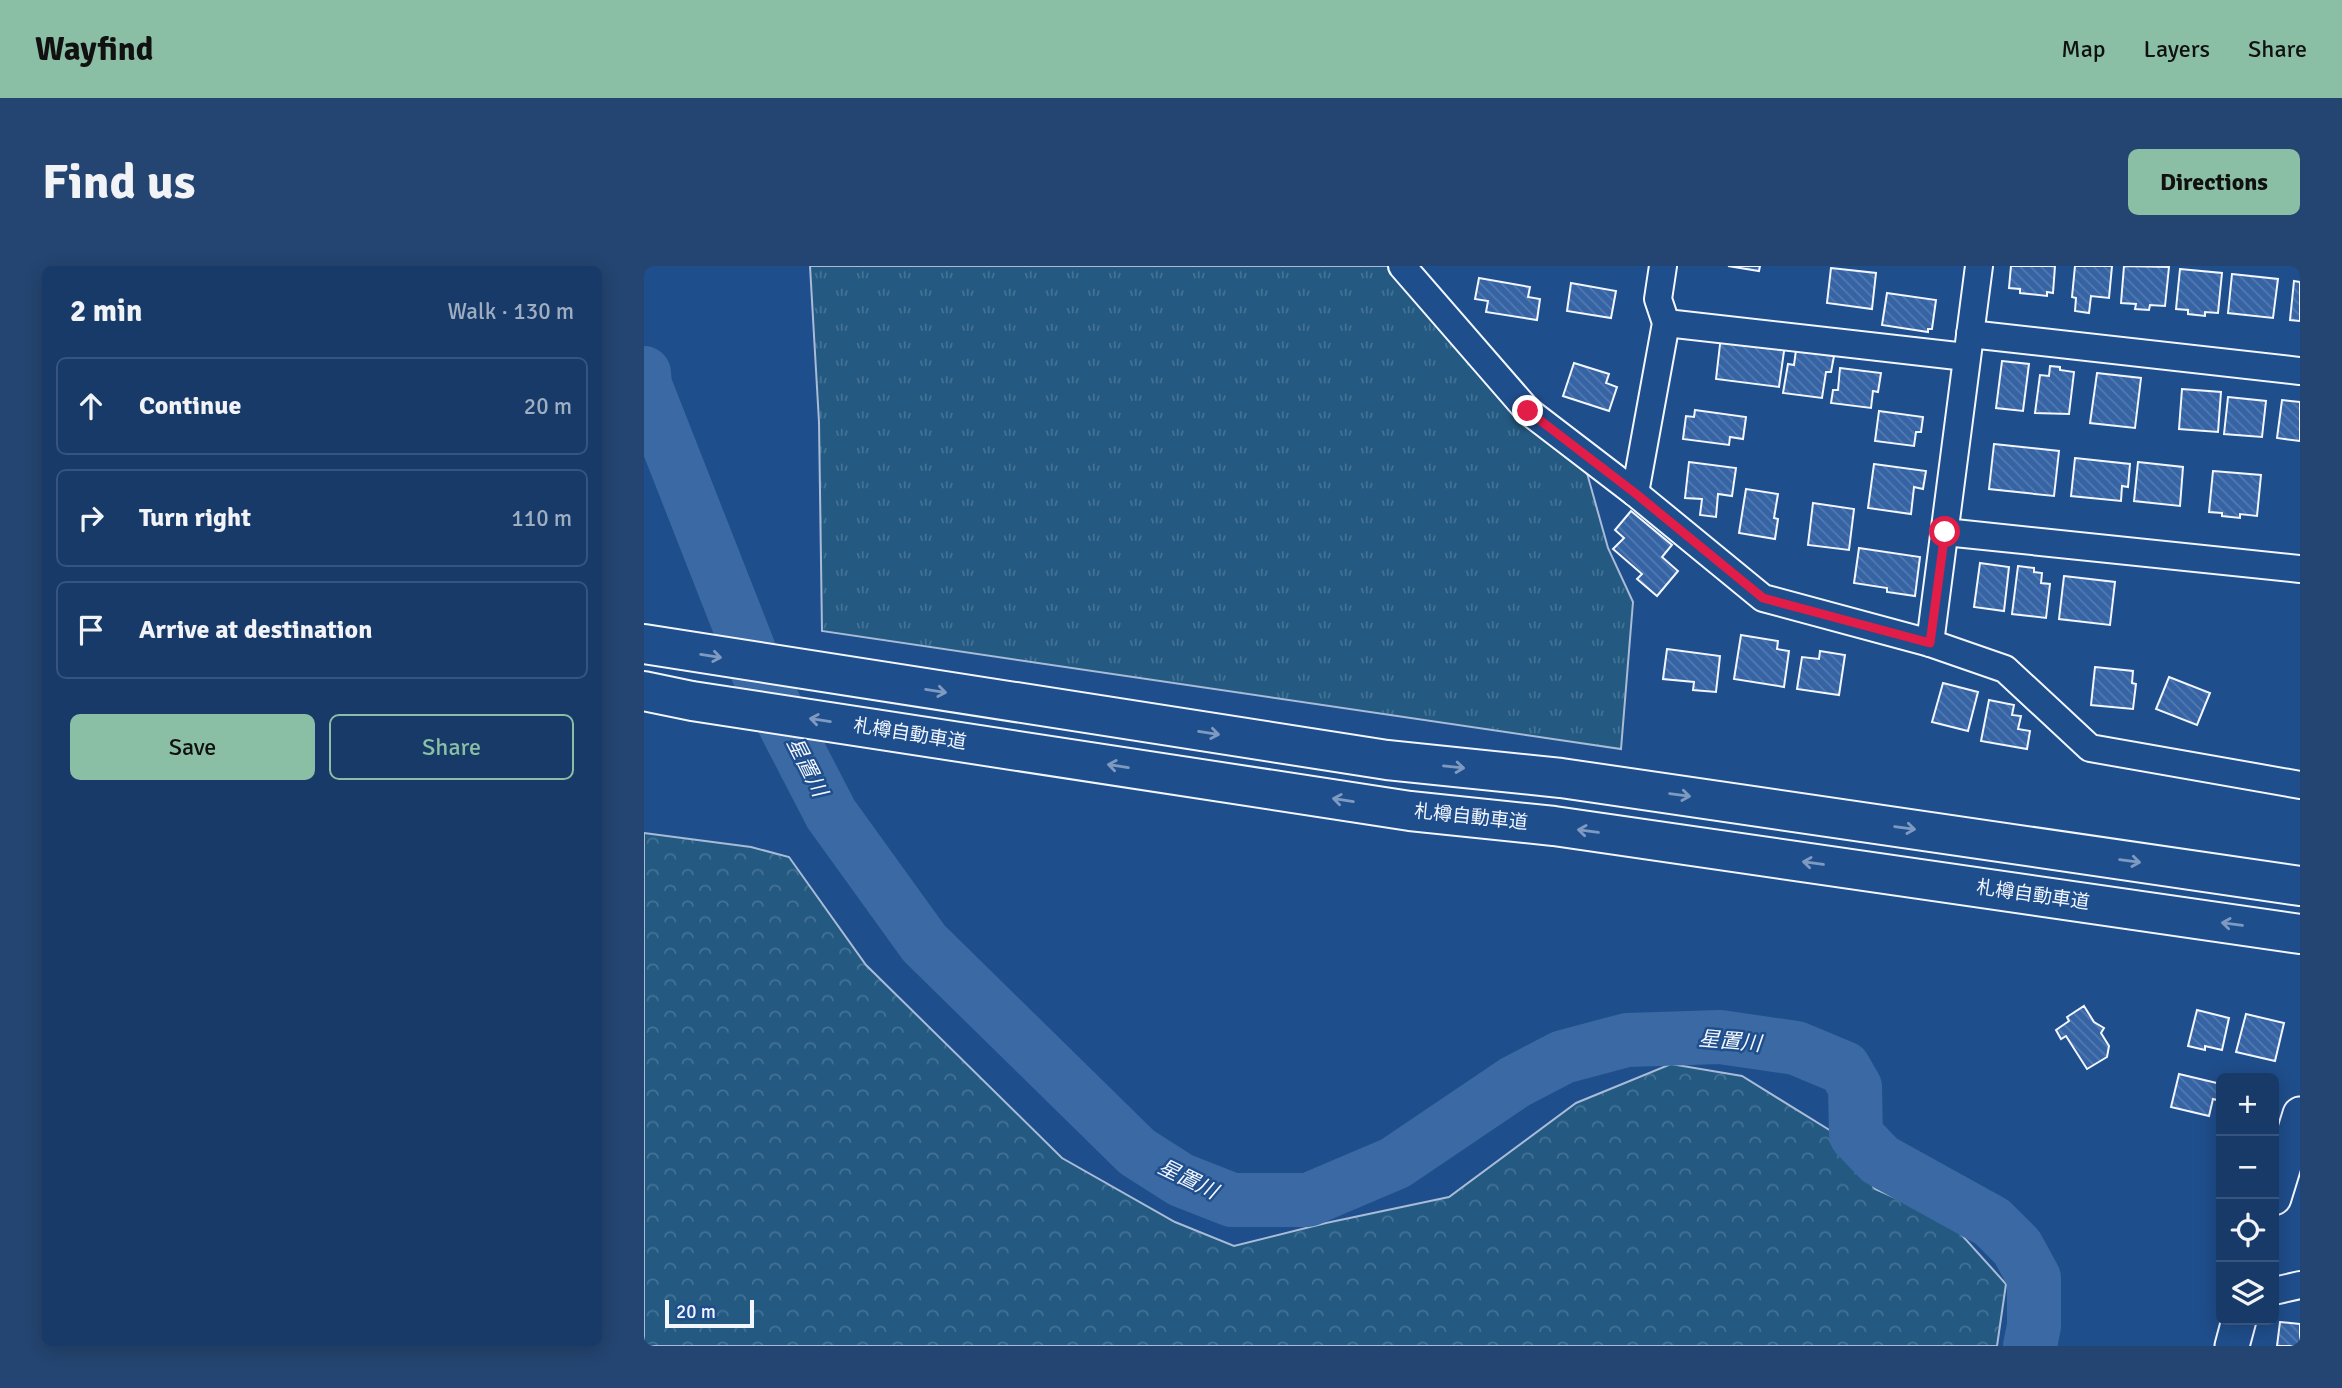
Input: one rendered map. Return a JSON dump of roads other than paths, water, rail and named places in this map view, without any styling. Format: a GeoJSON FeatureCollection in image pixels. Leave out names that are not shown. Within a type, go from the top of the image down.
{"type":"FeatureCollection","features":[{"type":"Feature","properties":{"kind":"highway"},"geometry":{"type":"LineString","coordinates":[[644,644],[1387,760],[1561,778],[2300,886]]}},
{"type":"Feature","properties":{"kind":"highway","name":"札樽自動車道"},"geometry":{"type":"LineString","coordinates":[[644,691],[692,701],[1410,811],[1554,826],[2300,934]]}},
{"type":"Feature","properties":{"kind":"street"},"geometry":{"type":"LineString","coordinates":[[1402,266],[1528,411],[1635,493],[1763,598],[1930,643],[2005,669],[2090,748],[2300,785]]}},
{"type":"Feature","properties":{"kind":"street"},"geometry":{"type":"LineString","coordinates":[[1635,493],[1666,323],[1658,299],[1662,266]]}},
{"type":"Feature","properties":{"kind":"street"},"geometry":{"type":"LineString","coordinates":[[1930,643],[1979,266]]}},
{"type":"Feature","properties":{"kind":"street"},"geometry":{"type":"LineString","coordinates":[[1666,323],[2300,371]]}},
{"type":"Feature","properties":{"kind":"street"},"geometry":{"type":"LineString","coordinates":[[1945,532],[2300,569]]}},
{"type":"Feature","properties":{"kind":"street"},"geometry":{"type":"LineString","coordinates":[[2279,1182],[2300,1114]]}},
{"type":"Feature","properties":{"kind":"street"},"geometry":{"type":"LineString","coordinates":[[2279,1290],[2300,1285]]}},
{"type":"Feature","properties":{"kind":"street"},"geometry":{"type":"LineString","coordinates":[[2232,1346],[2238,1325]]}},
{"type":"Feature","properties":{"kind":"waterway","name":"星置川"},"geometry":{"type":"LineString","coordinates":[[644,373],[645,385],[758,673],[831,814],[924,943],[1137,1152],[1181,1180],[1232,1200],[1308,1200],[1395,1163],[1515,1082],[1563,1057],[1627,1040],[1720,1037],[1796,1048],[1844,1068],[1855,1087],[1856,1135],[1880,1160],[1992,1222],[2017,1247],[2034,1278],[2034,1326],[2030,1346]]}}]}
